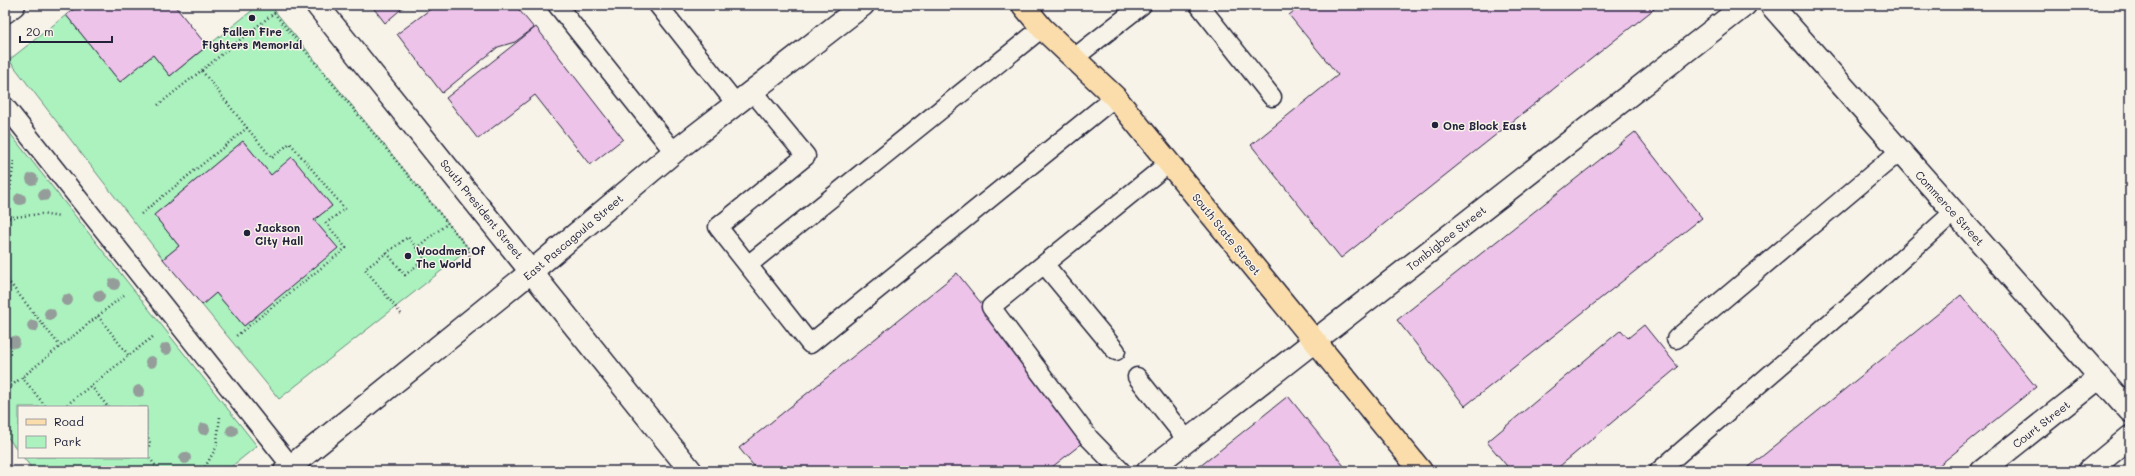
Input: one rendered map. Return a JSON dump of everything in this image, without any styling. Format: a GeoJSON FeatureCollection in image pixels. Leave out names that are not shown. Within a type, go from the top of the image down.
{"type":"FeatureCollection","features":[{"type":"Feature","properties":{"kind":"main road","name":"South State Street"},"geometry":{"type":"LineString","coordinates":[[1023,5],[1042,28],[1115,97],[1421,471]]}},
{"type":"Feature","properties":{"kind":"street"},"geometry":{"type":"LineString","coordinates":[[5,12],[14,5]]}},
{"type":"Feature","properties":{"kind":"street","name":"South President Street"},"geometry":{"type":"LineString","coordinates":[[317,5],[691,471]]}},
{"type":"Feature","properties":{"kind":"street","name":"East Pascagoula Street"},"geometry":{"type":"LineString","coordinates":[[288,469],[532,271],[674,152],[863,5]]}},
{"type":"Feature","properties":{"kind":"street","name":"Tombigbee Street"},"geometry":{"type":"LineString","coordinates":[[1148,471],[1745,5]]}},
{"type":"Feature","properties":{"kind":"street","name":"Commerce Street"},"geometry":{"type":"LineString","coordinates":[[1770,5],[2130,411]]}},
{"type":"Feature","properties":{"kind":"street","name":"Court Street"},"geometry":{"type":"LineString","coordinates":[[1982,471],[2100,377]]}},
{"type":"Feature","properties":{"kind":"street"},"geometry":{"type":"LineString","coordinates":[[2089,471],[2130,437]]}},
{"type":"Feature","properties":{"kind":"lane"},"geometry":{"type":"LineString","coordinates":[[557,5],[674,152]]}},
{"type":"Feature","properties":{"kind":"lane"},"geometry":{"type":"LineString","coordinates":[[658,5],[745,98],[806,156],[718,227],[810,344],[1115,97]]}},
{"type":"Feature","properties":{"kind":"lane"},"geometry":{"type":"LineString","coordinates":[[1074,58],[1142,5]]}},
{"type":"Feature","properties":{"kind":"lane"},"geometry":{"type":"LineString","coordinates":[[1199,5],[1272,97]]}},
{"type":"Feature","properties":{"kind":"lane"},"geometry":{"type":"LineString","coordinates":[[748,265],[1042,28]]}},
{"type":"Feature","properties":{"kind":"lane"},"geometry":{"type":"LineString","coordinates":[[5,106],[288,469]]}},
{"type":"Feature","properties":{"kind":"lane"},"geometry":{"type":"LineString","coordinates":[[1676,339],[1900,152]]}},
{"type":"Feature","properties":{"kind":"lane"},"geometry":{"type":"LineString","coordinates":[[1121,471],[1088,438],[991,307],[1169,163]]}},
{"type":"Feature","properties":{"kind":"lane"},"geometry":{"type":"LineString","coordinates":[[1659,471],[1871,287],[1954,212]]}},
{"type":"Feature","properties":{"kind":"lane"},"geometry":{"type":"LineString","coordinates":[[1044,264],[1116,352]]}},
{"type":"Feature","properties":{"kind":"lane"},"geometry":{"type":"LineString","coordinates":[[1137,378],[1187,440]]}},
{"type":"Feature","properties":{"kind":"path"},"geometry":{"type":"LineString","coordinates":[[158,105],[274,13],[469,249],[470,260]]}},
{"type":"Feature","properties":{"kind":"path"},"geometry":{"type":"LineString","coordinates":[[202,71],[272,158],[290,142],[345,209],[326,223],[346,248],[236,336]]}},
{"type":"Feature","properties":{"kind":"path"},"geometry":{"type":"LineString","coordinates":[[141,214],[247,128]]}},
{"type":"Feature","properties":{"kind":"path"},"geometry":{"type":"LineString","coordinates":[[5,205],[13,175],[14,152]]}},
{"type":"Feature","properties":{"kind":"path"},"geometry":{"type":"LineString","coordinates":[[5,218],[41,214],[52,215],[64,219]]}},
{"type":"Feature","properties":{"kind":"path"},"geometry":{"type":"LineString","coordinates":[[416,248],[447,224]]}},
{"type":"Feature","properties":{"kind":"path"},"geometry":{"type":"LineString","coordinates":[[386,252],[405,275],[425,259],[408,237],[386,252],[365,269],[402,315]]}},
{"type":"Feature","properties":{"kind":"path"},"geometry":{"type":"LineString","coordinates":[[5,277],[60,346]]}},
{"type":"Feature","properties":{"kind":"path"},"geometry":{"type":"LineString","coordinates":[[5,391],[130,291]]}},
{"type":"Feature","properties":{"kind":"path"},"geometry":{"type":"LineString","coordinates":[[98,316],[129,356]]}},
{"type":"Feature","properties":{"kind":"path"},"geometry":{"type":"LineString","coordinates":[[65,406],[161,330]]}},
{"type":"Feature","properties":{"kind":"path"},"geometry":{"type":"LineString","coordinates":[[22,377],[45,406]]}},
{"type":"Feature","properties":{"kind":"path"},"geometry":{"type":"LineString","coordinates":[[91,386],[107,406]]}},
{"type":"Feature","properties":{"kind":"path"},"geometry":{"type":"LineString","coordinates":[[206,467],[216,448],[218,440],[219,412]]}},
{"type":"Feature","properties":{"kind":"path"},"geometry":{"type":"LineString","coordinates":[[148,437],[150,443],[148,449]]}},
{"type":"Feature","properties":{"kind":"path"},"geometry":{"type":"LineString","coordinates":[[148,456],[160,471]]}},
{"type":"Feature","properties":{"kind":"green space"},"geometry":{"type":"Polygon","coordinates":[[[259,5],[270,5],[469,249],[279,399],[202,305],[216,293],[244,326],[337,248],[314,220],[332,206],[292,158],[271,175],[243,141],[154,215],[179,246],[163,259],[9,60],[66,15],[120,82],[153,55],[170,76],[259,5]]]}},
{"type":"Feature","properties":{"kind":"green space"},"geometry":{"type":"Polygon","coordinates":[[[5,127],[257,446],[226,471],[34,471],[24,458],[148,458],[148,406],[18,406],[18,451],[5,434],[5,127]]]}},
{"type":"Feature","properties":{"kind":"building"},"geometry":{"type":"Polygon","coordinates":[[[79,5],[174,5],[207,46],[170,76],[153,55],[120,82],[66,15],[79,5]]]}},
{"type":"Feature","properties":{"kind":"building"},"geometry":{"type":"Polygon","coordinates":[[[371,5],[406,5],[385,23],[371,5]]]}},
{"type":"Feature","properties":{"kind":"building"},"geometry":{"type":"Polygon","coordinates":[[[436,5],[515,5],[534,28],[515,42],[498,47],[442,93],[397,34],[436,5]]]}},
{"type":"Feature","properties":{"kind":"building"},"geometry":{"type":"Polygon","coordinates":[[[1302,5],[1659,5],[1341,258],[1251,145],[1338,75],[1289,15],[1302,5]]]}},
{"type":"Feature","properties":{"kind":"building"},"geometry":{"type":"Polygon","coordinates":[[[536,27],[623,139],[590,165],[535,95],[478,139],[446,98],[536,27]]]}},
{"type":"Feature","properties":{"kind":"building"},"geometry":{"type":"Polygon","coordinates":[[[1635,132],[1702,218],[1465,406],[1397,320],[1635,132]]]}},
{"type":"Feature","properties":{"kind":"building","name":"Jackson City Hall"},"geometry":{"type":"Polygon","coordinates":[[[243,141],[271,175],[292,157],[332,206],[314,220],[338,248],[244,326],[216,293],[202,305],[163,259],[179,246],[154,215],[243,141]]]}},
{"type":"Feature","properties":{"kind":"building"},"geometry":{"type":"Polygon","coordinates":[[[957,273],[1089,438],[1047,471],[758,471],[739,448],[957,273]]]}},
{"type":"Feature","properties":{"kind":"building"},"geometry":{"type":"Polygon","coordinates":[[[1961,295],[2036,387],[1932,471],[1744,471],[1961,295]]]}},
{"type":"Feature","properties":{"kind":"building"},"geometry":{"type":"Polygon","coordinates":[[[1644,325],[1678,367],[1554,471],[1511,471],[1487,442],[1621,330],[1628,338],[1644,325]]]}},
{"type":"Feature","properties":{"kind":"building"},"geometry":{"type":"Polygon","coordinates":[[[1288,396],[1348,471],[1194,471],[1288,396]]]}},
{"type":"Feature","properties":{"kind":"place","name":"Fallen Fire Fighters Memorial"},"geometry":{"type":"Point","coordinates":[252,18]}},
{"type":"Feature","properties":{"kind":"place","name":"One Block East"},"geometry":{"type":"Point","coordinates":[1435,125]}},
{"type":"Feature","properties":{"kind":"place","name":"Jackson City Hall"},"geometry":{"type":"Point","coordinates":[247,233]}},
{"type":"Feature","properties":{"kind":"place","name":"Woodmen Of The World"},"geometry":{"type":"Point","coordinates":[408,256]}}]}
